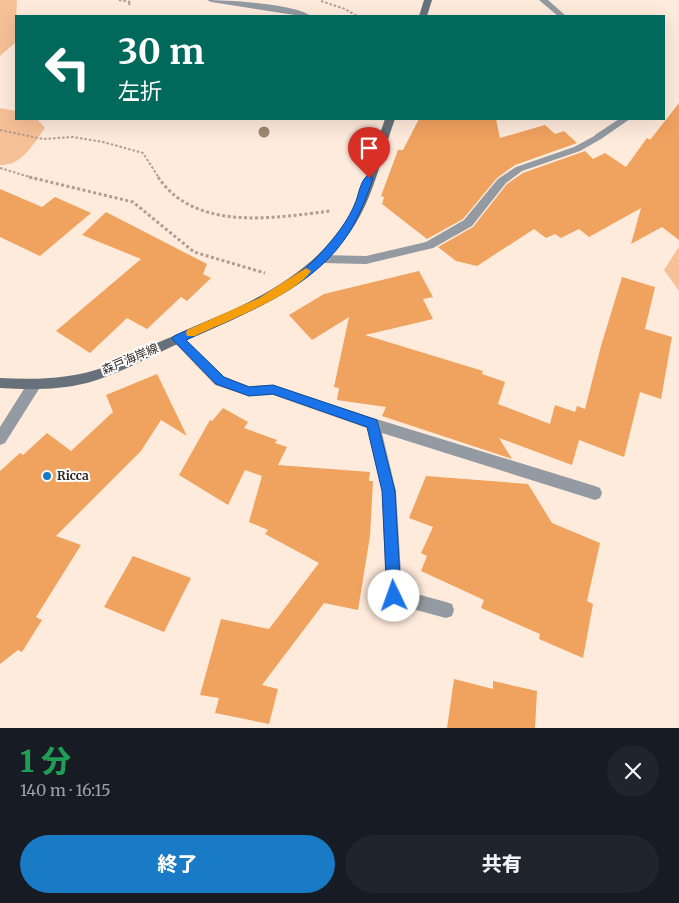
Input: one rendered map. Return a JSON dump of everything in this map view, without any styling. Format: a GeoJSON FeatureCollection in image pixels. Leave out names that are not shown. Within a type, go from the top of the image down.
{"type":"FeatureCollection","features":[{"type":"Feature","properties":{"kind":"main road"},"geometry":{"type":"LineString","coordinates":[[424,15],[428,0]]}},
{"type":"Feature","properties":{"kind":"main road","name":"森戸海岸線"},"geometry":{"type":"LineString","coordinates":[[0,383],[34,386],[78,380],[115,367],[178,339],[262,300],[294,281],[321,259],[346,230],[360,203],[390,120]]}},
{"type":"Feature","properties":{"kind":"street"},"geometry":{"type":"LineString","coordinates":[[211,0],[297,12],[304,15]]}},
{"type":"Feature","properties":{"kind":"street"},"geometry":{"type":"LineString","coordinates":[[544,0],[561,15]]}},
{"type":"Feature","properties":{"kind":"street"},"geometry":{"type":"LineString","coordinates":[[321,259],[366,260],[428,245],[468,223],[502,181],[519,169],[577,149],[623,120]]}},
{"type":"Feature","properties":{"kind":"street"},"geometry":{"type":"LineString","coordinates":[[178,339],[220,381],[249,392],[273,390],[373,424],[595,493]]}},
{"type":"Feature","properties":{"kind":"street"},"geometry":{"type":"LineString","coordinates":[[0,440],[34,386]]}},
{"type":"Feature","properties":{"kind":"street"},"geometry":{"type":"LineString","coordinates":[[373,424],[389,491],[394,596],[446,610]]}},
{"type":"Feature","properties":{"kind":"path"},"geometry":{"type":"LineString","coordinates":[[119,0],[131,2],[127,6]]}},
{"type":"Feature","properties":{"kind":"path"},"geometry":{"type":"LineString","coordinates":[[320,0],[355,15]]}},
{"type":"Feature","properties":{"kind":"path"},"geometry":{"type":"LineString","coordinates":[[0,130],[43,139],[73,137],[103,142],[143,153],[166,188],[189,205],[231,218],[274,218],[303,215],[360,203]]}},
{"type":"Feature","properties":{"kind":"path"},"geometry":{"type":"LineString","coordinates":[[0,168],[58,185],[133,202],[194,252],[294,281]]}},
{"type":"Feature","properties":{"kind":"shaded area"},"geometry":{"type":"Polygon","coordinates":[[[0,0],[17,0],[15,43],[0,56],[0,0]]]}},
{"type":"Feature","properties":{"kind":"shaded area"},"geometry":{"type":"Polygon","coordinates":[[[0,108],[15,111],[15,120],[38,120],[45,128],[26,153],[8,165],[0,165],[0,108]]]}},
{"type":"Feature","properties":{"kind":"shaded area"},"geometry":{"type":"Polygon","coordinates":[[[679,248],[679,291],[664,270],[679,248]]]}},
{"type":"Feature","properties":{"kind":"building"},"geometry":{"type":"Polygon","coordinates":[[[679,103],[679,240],[662,227],[631,244],[641,208],[589,237],[579,229],[561,238],[555,234],[546,238],[534,229],[477,266],[456,261],[438,247],[473,227],[507,184],[523,173],[585,151],[593,159],[605,153],[626,167],[647,138],[650,140],[679,103]]]}},
{"type":"Feature","properties":{"kind":"building"},"geometry":{"type":"Polygon","coordinates":[[[418,120],[496,120],[500,138],[545,125],[555,134],[564,131],[577,143],[515,165],[497,178],[463,219],[427,239],[382,204],[384,197],[381,196],[398,150],[403,150],[418,120]]]}},
{"type":"Feature","properties":{"kind":"building"},"geometry":{"type":"Polygon","coordinates":[[[0,189],[42,207],[55,197],[91,213],[40,256],[0,237],[0,189]]]}},
{"type":"Feature","properties":{"kind":"building"},"geometry":{"type":"Polygon","coordinates":[[[106,212],[207,264],[203,274],[211,278],[187,301],[181,297],[147,329],[127,318],[90,353],[56,331],[141,259],[82,235],[106,212]]]}},
{"type":"Feature","properties":{"kind":"building"},"geometry":{"type":"Polygon","coordinates":[[[419,271],[433,297],[423,299],[433,319],[365,335],[483,371],[482,374],[505,382],[498,404],[550,424],[555,405],[575,412],[577,406],[585,409],[601,346],[622,277],[655,287],[645,329],[672,337],[661,399],[640,392],[624,457],[579,440],[572,465],[499,438],[512,459],[382,416],[386,407],[337,400],[339,388],[334,387],[349,317],[312,340],[289,315],[324,294],[419,271]]]}},
{"type":"Feature","properties":{"kind":"building"},"geometry":{"type":"Polygon","coordinates":[[[157,374],[187,436],[161,420],[141,451],[56,536],[81,545],[36,617],[42,620],[22,652],[18,650],[0,664],[0,471],[20,453],[23,455],[47,433],[71,451],[113,412],[106,395],[157,374]]]}},
{"type":"Feature","properties":{"kind":"building"},"geometry":{"type":"Polygon","coordinates":[[[223,408],[248,422],[244,428],[277,440],[275,443],[287,447],[278,465],[370,472],[369,481],[373,481],[370,536],[358,610],[324,603],[262,685],[278,689],[269,724],[215,713],[219,698],[200,695],[221,619],[269,629],[319,563],[265,534],[268,530],[249,522],[262,476],[245,470],[228,505],[179,475],[210,420],[212,421],[223,408]]]}},
{"type":"Feature","properties":{"kind":"building"},"geometry":{"type":"Polygon","coordinates":[[[426,476],[528,484],[552,523],[600,543],[587,601],[593,604],[583,658],[539,639],[540,634],[481,608],[484,600],[421,571],[427,556],[421,553],[433,527],[409,518],[426,476]]]}},
{"type":"Feature","properties":{"kind":"building"},"geometry":{"type":"Polygon","coordinates":[[[133,556],[191,578],[164,632],[104,607],[133,556]]]}},
{"type":"Feature","properties":{"kind":"building"},"geometry":{"type":"Polygon","coordinates":[[[454,679],[493,689],[493,681],[537,691],[535,728],[447,728],[454,679]]]}},
{"type":"Feature","properties":{"kind":"slow traffic"},"geometry":{"type":"LineString","coordinates":[[191,333],[262,300],[294,281],[306,271]]}},
{"type":"Feature","properties":{"kind":"place","name":"Ricca"},"geometry":{"type":"Point","coordinates":[47,476]}},
{"type":"Feature","properties":{"kind":"route"},"geometry":{"type":"LineString","coordinates":[[369,178],[360,203],[346,230],[321,259],[294,281],[262,300],[178,339],[220,381],[249,392],[273,390],[373,424],[389,491],[394,596]]}}]}
